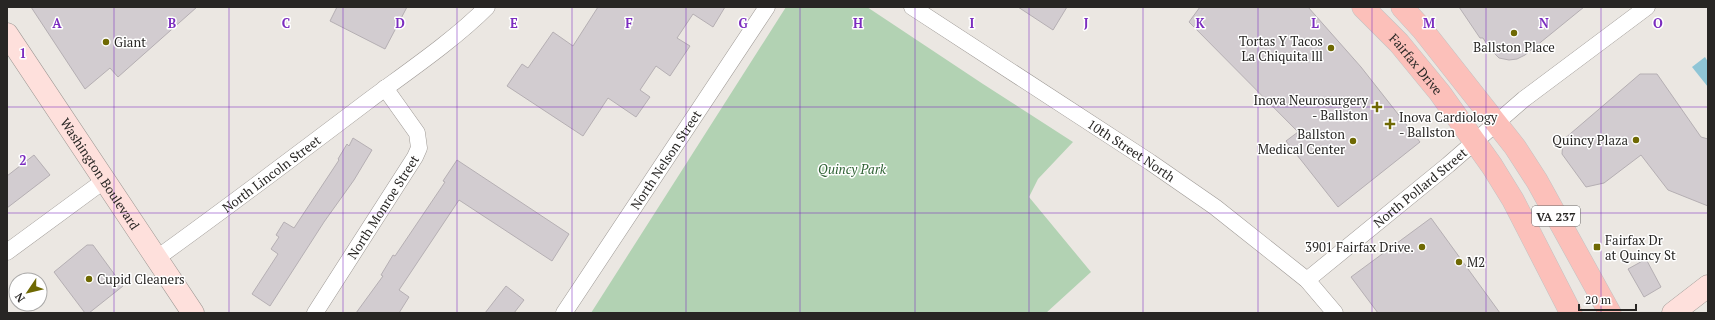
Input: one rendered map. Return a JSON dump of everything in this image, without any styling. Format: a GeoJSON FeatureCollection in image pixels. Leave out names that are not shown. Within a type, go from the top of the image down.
{"type":"FeatureCollection","features":[{"type":"Feature","properties":{"kind":"main road","name":"Fairfax Drive"},"geometry":{"type":"LineString","coordinates":[[1363,7],[1399,44],[1440,93],[1475,141],[1513,200],[1571,313]]}},
{"type":"Feature","properties":{"kind":"main road","name":"Fairfax Drive"},"geometry":{"type":"LineString","coordinates":[[1402,7],[1422,29],[1515,147],[1537,181],[1610,313]]}},
{"type":"Feature","properties":{"kind":"main road","name":"Washington Boulevard"},"geometry":{"type":"LineString","coordinates":[[7,34],[193,313]]}},
{"type":"Feature","properties":{"kind":"main road"},"geometry":{"type":"LineString","coordinates":[[1673,313],[1708,286]]}},
{"type":"Feature","properties":{"kind":"street"},"geometry":{"type":"LineString","coordinates":[[385,88],[464,28],[487,7]]}},
{"type":"Feature","properties":{"kind":"street","name":"North Nelson Street"},"geometry":{"type":"LineString","coordinates":[[564,313],[767,7]]}},
{"type":"Feature","properties":{"kind":"street","name":"10th Street North"},"geometry":{"type":"LineString","coordinates":[[912,7],[1150,162],[1215,207],[1307,280],[1335,313]]}},
{"type":"Feature","properties":{"kind":"street","name":"North Pollard Street"},"geometry":{"type":"LineString","coordinates":[[1307,280],[1448,165],[1524,99],[1648,7]]}},
{"type":"Feature","properties":{"kind":"street","name":"North Lincoln Street"},"geometry":{"type":"LineString","coordinates":[[157,258],[257,185],[385,88]]}},
{"type":"Feature","properties":{"kind":"street","name":"North Monroe Street"},"geometry":{"type":"LineString","coordinates":[[315,313],[419,148],[417,133],[385,88]]}},
{"type":"Feature","properties":{"kind":"street"},"geometry":{"type":"LineString","coordinates":[[7,252],[105,180]]}},
{"type":"Feature","properties":{"kind":"green space","name":"Quincy Park"},"geometry":{"type":"Polygon","coordinates":[[[786,7],[867,7],[1073,142],[1038,179],[1029,197],[1091,272],[1046,313],[591,313],[786,7]]]}},
{"type":"Feature","properties":{"kind":"water"},"geometry":{"type":"Polygon","coordinates":[[[1705,57],[1708,62],[1708,87],[1692,67],[1705,57]]]}},
{"type":"Feature","properties":{"kind":"building","name":"Giant"},"geometry":{"type":"Polygon","coordinates":[[[31,7],[197,7],[118,77],[110,68],[85,89],[31,7]]]}},
{"type":"Feature","properties":{"kind":"building"},"geometry":{"type":"Polygon","coordinates":[[[337,7],[407,7],[385,49],[330,21],[337,7]]]}},
{"type":"Feature","properties":{"kind":"building"},"geometry":{"type":"Polygon","coordinates":[[[598,7],[725,7],[713,27],[693,14],[677,38],[690,46],[670,76],[656,66],[640,90],[650,97],[636,117],[608,98],[583,136],[507,86],[522,64],[528,68],[553,32],[573,46],[598,7]]]}},
{"type":"Feature","properties":{"kind":"building"},"geometry":{"type":"Polygon","coordinates":[[[1018,7],[1067,7],[1053,30],[1018,7]]]}},
{"type":"Feature","properties":{"kind":"building"},"geometry":{"type":"Polygon","coordinates":[[[1200,7],[1308,7],[1361,67],[1420,142],[1338,207],[1286,141],[1298,132],[1189,22],[1200,7]]]}},
{"type":"Feature","properties":{"kind":"building","name":"Ballston Place"},"geometry":{"type":"Polygon","coordinates":[[[1459,7],[1584,7],[1525,55],[1517,59],[1509,60],[1499,58],[1490,49],[1483,38],[1480,38],[1459,7]]]}},
{"type":"Feature","properties":{"kind":"building","name":"Quincy Plaza"},"geometry":{"type":"Polygon","coordinates":[[[1640,74],[1657,74],[1701,137],[1708,139],[1708,206],[1668,190],[1641,155],[1604,183],[1586,187],[1562,154],[1563,140],[1640,74]]]}},
{"type":"Feature","properties":{"kind":"building"},"geometry":{"type":"Polygon","coordinates":[[[353,138],[372,150],[354,180],[324,222],[270,306],[252,294],[278,254],[271,249],[279,237],[276,235],[284,222],[294,228],[339,160],[338,159],[347,144],[349,146],[353,138]]]}},
{"type":"Feature","properties":{"kind":"building"},"geometry":{"type":"Polygon","coordinates":[[[34,155],[50,175],[7,208],[7,176],[34,155]]]}},
{"type":"Feature","properties":{"kind":"building"},"geometry":{"type":"Polygon","coordinates":[[[457,160],[569,234],[552,261],[459,200],[399,290],[409,297],[399,313],[356,313],[383,276],[381,275],[393,255],[395,256],[445,182],[443,181],[457,160]]]}},
{"type":"Feature","properties":{"kind":"building","name":"3901 Fairfax Drive."},"geometry":{"type":"Polygon","coordinates":[[[1431,218],[1500,313],[1378,313],[1351,277],[1431,218]]]}},
{"type":"Feature","properties":{"kind":"building","name":"Cupid Cleaners"},"geometry":{"type":"Polygon","coordinates":[[[87,245],[93,245],[123,286],[89,313],[85,313],[54,272],[87,245]]]}},
{"type":"Feature","properties":{"kind":"building"},"geometry":{"type":"Polygon","coordinates":[[[1646,259],[1661,287],[1644,297],[1628,269],[1646,259]]]}},
{"type":"Feature","properties":{"kind":"building"},"geometry":{"type":"Polygon","coordinates":[[[506,286],[524,300],[514,313],[485,313],[506,286]]]}},
{"type":"Feature","properties":{"kind":"place","name":"Ballston Place"},"geometry":{"type":"Point","coordinates":[1514,33]}},
{"type":"Feature","properties":{"kind":"place","name":"Giant"},"geometry":{"type":"Point","coordinates":[106,42]}},
{"type":"Feature","properties":{"kind":"place","name":"Tortas Y Tacos La Chiquita lll"},"geometry":{"type":"Point","coordinates":[1331,48]}},
{"type":"Feature","properties":{"kind":"place","name":"Inova Neurosurgery - Ballston"},"geometry":{"type":"Point","coordinates":[1377,107]}},
{"type":"Feature","properties":{"kind":"place","name":"Inova Cardiology - Ballston"},"geometry":{"type":"Point","coordinates":[1390,124]}},
{"type":"Feature","properties":{"kind":"place","name":"Quincy Plaza"},"geometry":{"type":"Point","coordinates":[1636,140]}},
{"type":"Feature","properties":{"kind":"place","name":"Ballston Medical Center"},"geometry":{"type":"Point","coordinates":[1353,141]}},
{"type":"Feature","properties":{"kind":"place","name":"3901 Fairfax Drive."},"geometry":{"type":"Point","coordinates":[1422,247]}},
{"type":"Feature","properties":{"kind":"place","name":"Fairfax Dr at Quincy St"},"geometry":{"type":"Point","coordinates":[1597,247]}},
{"type":"Feature","properties":{"kind":"place","name":"M2"},"geometry":{"type":"Point","coordinates":[1459,262]}},
{"type":"Feature","properties":{"kind":"place","name":"Cupid Cleaners"},"geometry":{"type":"Point","coordinates":[89,279]}}]}
